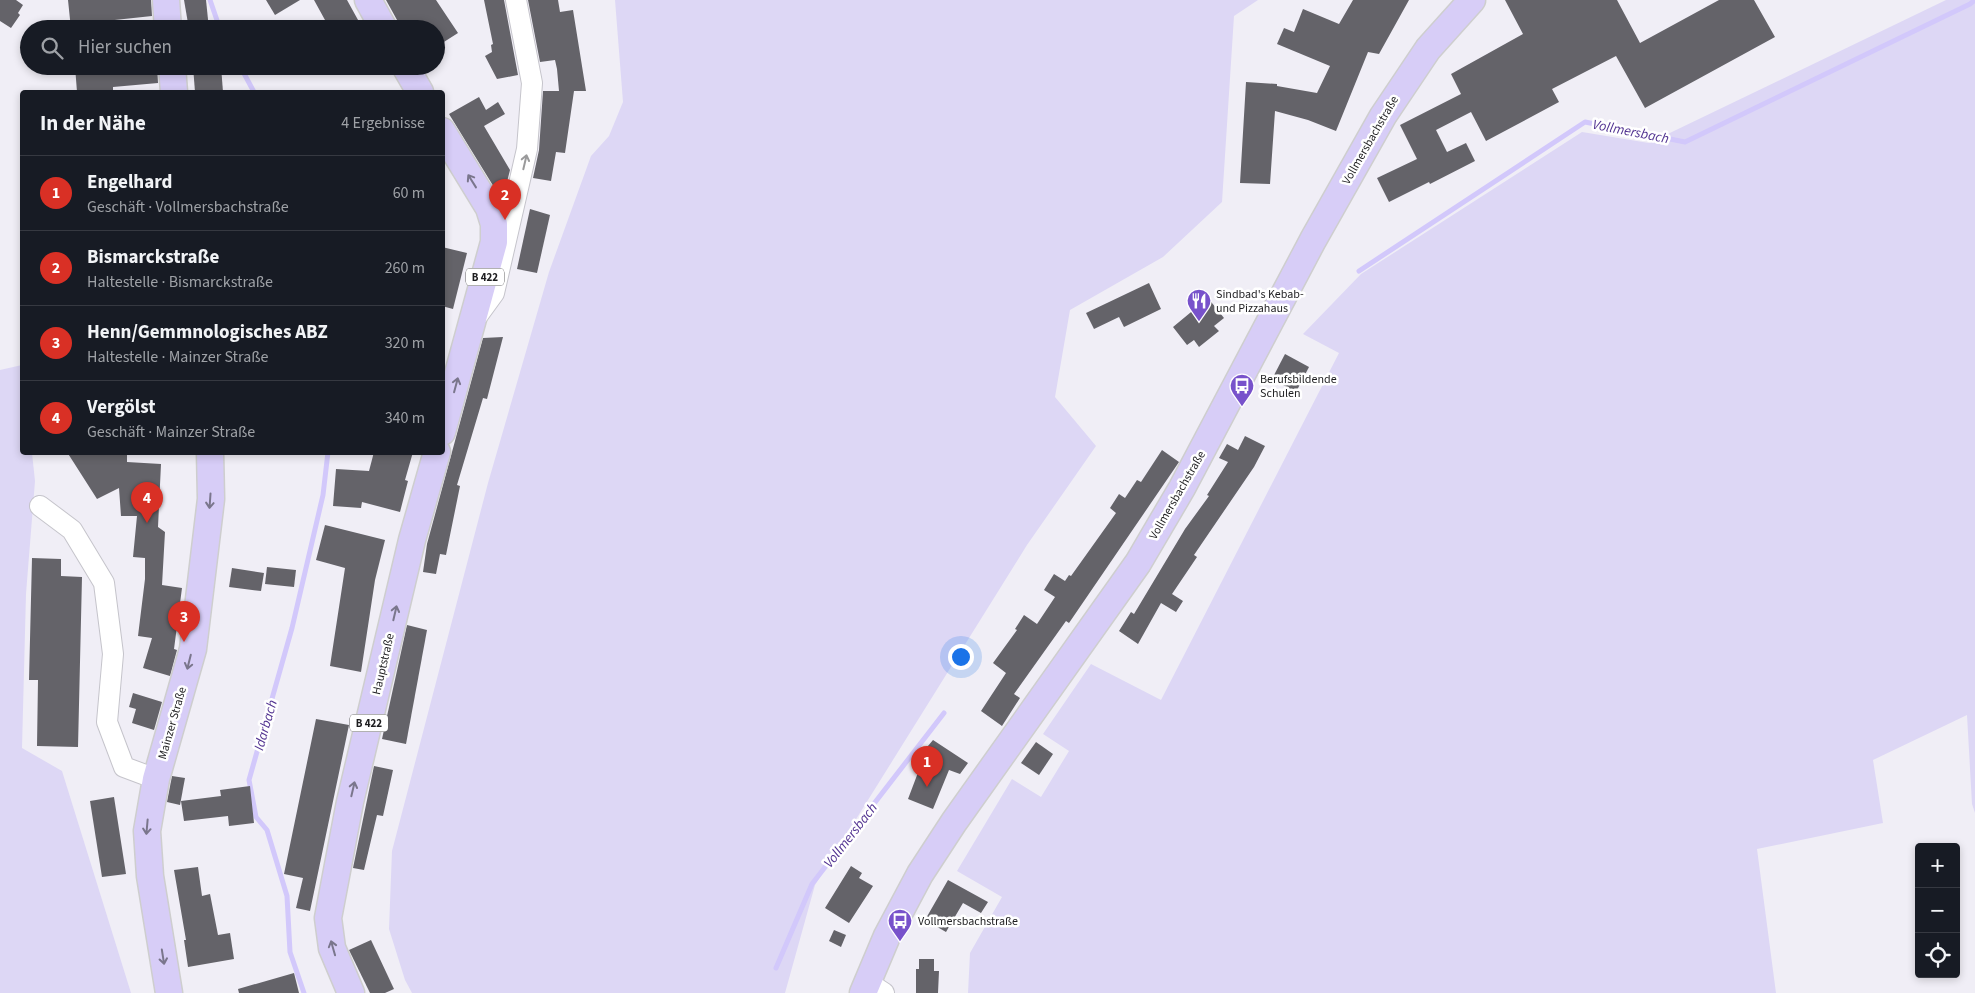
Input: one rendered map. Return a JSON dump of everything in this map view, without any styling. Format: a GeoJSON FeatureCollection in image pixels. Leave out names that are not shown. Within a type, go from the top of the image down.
{"type":"FeatureCollection","features":[{"type":"Feature","properties":{"kind":"main road"},"geometry":{"type":"LineString","coordinates":[[166,0],[167,20]]}},
{"type":"Feature","properties":{"kind":"main road"},"geometry":{"type":"LineString","coordinates":[[368,0],[379,20]]}},
{"type":"Feature","properties":{"kind":"main road","name":"Vollmersbachstraße"},"geometry":{"type":"LineString","coordinates":[[871,989],[887,936],[924,867],[1138,562],[1178,496],[1313,240],[1383,116],[1428,49],[1472,0]]}},
{"type":"Feature","properties":{"kind":"main road"},"geometry":{"type":"LineString","coordinates":[[173,75],[174,90]]}},
{"type":"Feature","properties":{"kind":"main road"},"geometry":{"type":"LineString","coordinates":[[411,75],[419,90]]}},
{"type":"Feature","properties":{"kind":"main road","name":"B 422"},"geometry":{"type":"LineString","coordinates":[[445,136],[489,208],[494,224],[494,242],[445,421]]}},
{"type":"Feature","properties":{"kind":"main road","name":"Mainzer Straße"},"geometry":{"type":"LineString","coordinates":[[169,993],[147,852],[149,812],[156,779],[193,649],[211,499],[210,455]]}},
{"type":"Feature","properties":{"kind":"main road","name":"Hauptstraße"},"geometry":{"type":"LineString","coordinates":[[351,993],[332,948],[328,918],[350,802],[412,540],[436,455]]}},
{"type":"Feature","properties":{"kind":"street"},"geometry":{"type":"LineString","coordinates":[[473,323],[494,293],[528,149],[532,83],[516,0]]}},
{"type":"Feature","properties":{"kind":"street"},"geometry":{"type":"LineString","coordinates":[[40,506],[72,530],[104,583],[113,654],[107,722],[124,767],[156,779]]}},
{"type":"Feature","properties":{"kind":"shaded area"},"geometry":{"type":"Polygon","coordinates":[[[615,0],[1258,0],[1234,16],[1222,202],[1163,257],[1070,310],[1055,397],[1096,446],[1027,545],[815,885],[785,993],[412,993],[405,980],[389,929],[392,851],[488,483],[549,272],[591,156],[609,136],[623,102],[615,0]]]}},
{"type":"Feature","properties":{"kind":"shaded area"},"geometry":{"type":"Polygon","coordinates":[[[1946,0],[1975,0],[1975,813],[1972,804],[1967,715],[1873,760],[1883,823],[1757,849],[1776,993],[968,993],[970,953],[1002,897],[957,871],[1012,779],[1041,797],[1069,751],[1043,734],[1091,664],[1161,700],[1339,353],[1303,334],[1361,274],[1582,132],[1649,143],[1946,0]]]}},
{"type":"Feature","properties":{"kind":"shaded area"},"geometry":{"type":"Polygon","coordinates":[[[20,365],[20,455],[32,455],[35,481],[26,594],[22,748],[62,771],[131,993],[0,993],[0,370],[20,365]]]}},
{"type":"Feature","properties":{"kind":"building"},"geometry":{"type":"Polygon","coordinates":[[[0,0],[16,0],[23,5],[18,13],[20,15],[11,28],[0,21],[0,0]]]}},
{"type":"Feature","properties":{"kind":"building"},"geometry":{"type":"Polygon","coordinates":[[[68,0],[151,0],[152,16],[115,20],[70,20],[68,0]]]}},
{"type":"Feature","properties":{"kind":"building"},"geometry":{"type":"Polygon","coordinates":[[[184,0],[206,0],[208,20],[187,20],[184,0]]]}},
{"type":"Feature","properties":{"kind":"building"},"geometry":{"type":"Polygon","coordinates":[[[266,0],[300,0],[275,15],[266,0]]]}},
{"type":"Feature","properties":{"kind":"building"},"geometry":{"type":"Polygon","coordinates":[[[314,0],[347,0],[358,20],[325,20],[314,0]]]}},
{"type":"Feature","properties":{"kind":"building"},"geometry":{"type":"Polygon","coordinates":[[[386,0],[436,0],[458,33],[445,41],[445,20],[397,20],[386,0]]]}},
{"type":"Feature","properties":{"kind":"building"},"geometry":{"type":"Polygon","coordinates":[[[484,0],[504,0],[518,75],[497,79],[485,56],[492,52],[491,45],[493,44],[484,0]]]}},
{"type":"Feature","properties":{"kind":"building"},"geometry":{"type":"Polygon","coordinates":[[[528,0],[558,0],[560,12],[573,10],[586,91],[574,91],[565,153],[556,152],[551,181],[533,178],[539,150],[543,91],[559,91],[557,69],[555,60],[540,62],[528,0]]]}},
{"type":"Feature","properties":{"kind":"building"},"geometry":{"type":"Polygon","coordinates":[[[1353,0],[1409,0],[1379,54],[1368,52],[1336,131],[1308,120],[1275,111],[1270,184],[1240,183],[1246,82],[1277,84],[1277,86],[1317,93],[1330,66],[1277,44],[1284,28],[1294,32],[1303,9],[1339,24],[1353,0]]]}},
{"type":"Feature","properties":{"kind":"building"},"geometry":{"type":"Polygon","coordinates":[[[1505,0],[1617,0],[1640,43],[1719,0],[1754,0],[1775,37],[1645,108],[1616,56],[1552,89],[1559,102],[1486,141],[1471,112],[1436,130],[1447,152],[1466,143],[1475,161],[1389,202],[1377,178],[1417,159],[1400,125],[1461,94],[1451,74],[1523,34],[1505,0]]]}},
{"type":"Feature","properties":{"kind":"building"},"geometry":{"type":"Polygon","coordinates":[[[76,75],[158,75],[158,83],[113,87],[113,90],[77,90],[76,75]]]}},
{"type":"Feature","properties":{"kind":"building"},"geometry":{"type":"Polygon","coordinates":[[[194,75],[222,75],[223,90],[195,90],[194,75]]]}},
{"type":"Feature","properties":{"kind":"building"},"geometry":{"type":"Polygon","coordinates":[[[479,97],[486,110],[498,102],[505,114],[484,126],[510,170],[506,186],[497,192],[449,114],[479,97]]]}},
{"type":"Feature","properties":{"kind":"building"},"geometry":{"type":"Polygon","coordinates":[[[530,209],[550,215],[537,273],[517,269],[530,209]]]}},
{"type":"Feature","properties":{"kind":"building"},"geometry":{"type":"Polygon","coordinates":[[[445,248],[467,253],[453,309],[445,307],[445,248]]]}},
{"type":"Feature","properties":{"kind":"building"},"geometry":{"type":"Polygon","coordinates":[[[1149,283],[1161,309],[1124,327],[1119,317],[1094,329],[1086,313],[1149,283]]]}},
{"type":"Feature","properties":{"kind":"building","name":"Sindbad's Kebab- und Pizzahaus"},"geometry":{"type":"Polygon","coordinates":[[[1208,298],[1224,318],[1214,326],[1219,331],[1199,347],[1194,340],[1187,345],[1173,327],[1208,298]]]}},
{"type":"Feature","properties":{"kind":"building"},"geometry":{"type":"Polygon","coordinates":[[[503,337],[487,399],[483,398],[457,485],[460,486],[446,555],[440,554],[436,574],[423,572],[427,544],[483,338],[503,337]]]}},
{"type":"Feature","properties":{"kind":"building"},"geometry":{"type":"Polygon","coordinates":[[[1285,354],[1309,367],[1296,392],[1272,379],[1285,354]]]}},
{"type":"Feature","properties":{"kind":"building"},"geometry":{"type":"Polygon","coordinates":[[[1245,436],[1265,446],[1254,467],[1194,555],[1197,557],[1172,594],[1183,601],[1176,612],[1161,603],[1138,644],[1119,631],[1131,612],[1134,614],[1185,529],[1209,496],[1207,495],[1228,462],[1219,458],[1227,444],[1238,450],[1245,436]]]}},
{"type":"Feature","properties":{"kind":"building"},"geometry":{"type":"Polygon","coordinates":[[[1162,450],[1179,462],[1069,623],[1066,621],[1014,694],[1020,698],[1002,726],[981,711],[1006,673],[993,663],[1017,630],[1015,629],[1024,615],[1037,624],[1055,597],[1044,590],[1054,574],[1065,581],[1069,575],[1071,576],[1116,513],[1110,508],[1119,494],[1125,498],[1137,480],[1141,482],[1162,450]]]}},
{"type":"Feature","properties":{"kind":"building"},"geometry":{"type":"Polygon","coordinates":[[[69,455],[127,455],[127,462],[161,464],[158,527],[165,532],[162,585],[182,588],[174,649],[177,650],[170,676],[143,668],[152,638],[138,636],[145,579],[145,558],[133,557],[137,516],[121,516],[119,488],[97,499],[69,455]]]}},
{"type":"Feature","properties":{"kind":"building"},"geometry":{"type":"Polygon","coordinates":[[[373,455],[412,455],[405,480],[408,481],[400,512],[362,502],[361,508],[333,506],[336,469],[369,471],[373,455]]]}},
{"type":"Feature","properties":{"kind":"building"},"geometry":{"type":"Polygon","coordinates":[[[325,525],[385,540],[375,580],[361,672],[330,666],[345,568],[316,560],[325,525]]]}},
{"type":"Feature","properties":{"kind":"building"},"geometry":{"type":"Polygon","coordinates":[[[32,558],[61,559],[61,576],[82,577],[78,747],[37,746],[38,680],[29,680],[32,558]]]}},
{"type":"Feature","properties":{"kind":"building"},"geometry":{"type":"Polygon","coordinates":[[[267,567],[296,570],[294,587],[265,584],[267,567]]]}},
{"type":"Feature","properties":{"kind":"building"},"geometry":{"type":"Polygon","coordinates":[[[232,568],[264,573],[261,591],[229,587],[232,568]]]}},
{"type":"Feature","properties":{"kind":"building"},"geometry":{"type":"Polygon","coordinates":[[[407,625],[427,630],[406,744],[382,739],[407,625]]]}},
{"type":"Feature","properties":{"kind":"building"},"geometry":{"type":"Polygon","coordinates":[[[133,693],[162,702],[154,730],[132,723],[136,709],[129,707],[133,693]]]}},
{"type":"Feature","properties":{"kind":"building"},"geometry":{"type":"Polygon","coordinates":[[[316,719],[349,725],[310,911],[296,908],[303,878],[284,874],[316,719]]]}},
{"type":"Feature","properties":{"kind":"building"},"geometry":{"type":"Polygon","coordinates":[[[933,740],[968,763],[960,774],[949,770],[933,809],[908,799],[922,762],[917,759],[933,740]]]}},
{"type":"Feature","properties":{"kind":"building"},"geometry":{"type":"Polygon","coordinates":[[[1036,742],[1053,754],[1039,775],[1021,763],[1036,742]]]}},
{"type":"Feature","properties":{"kind":"building"},"geometry":{"type":"Polygon","coordinates":[[[374,766],[393,770],[383,816],[377,815],[364,870],[353,868],[374,766]]]}},
{"type":"Feature","properties":{"kind":"building"},"geometry":{"type":"Polygon","coordinates":[[[172,776],[185,778],[180,805],[167,802],[172,776]]]}},
{"type":"Feature","properties":{"kind":"building"},"geometry":{"type":"Polygon","coordinates":[[[250,786],[254,823],[229,826],[228,816],[184,821],[181,801],[221,796],[220,790],[250,786]]]}},
{"type":"Feature","properties":{"kind":"building"},"geometry":{"type":"Polygon","coordinates":[[[114,797],[126,874],[102,877],[90,801],[114,797]]]}},
{"type":"Feature","properties":{"kind":"building"},"geometry":{"type":"Polygon","coordinates":[[[851,866],[862,873],[859,878],[873,886],[849,923],[825,908],[851,866]]]}},
{"type":"Feature","properties":{"kind":"building"},"geometry":{"type":"Polygon","coordinates":[[[198,867],[202,896],[210,894],[218,935],[230,933],[234,959],[188,967],[184,940],[186,940],[174,870],[198,867]]]}},
{"type":"Feature","properties":{"kind":"building"},"geometry":{"type":"Polygon","coordinates":[[[948,880],[988,902],[981,913],[963,903],[946,932],[925,920],[948,880]]]}},
{"type":"Feature","properties":{"kind":"building"},"geometry":{"type":"Polygon","coordinates":[[[834,930],[846,935],[841,947],[829,941],[834,930]]]}},
{"type":"Feature","properties":{"kind":"building"},"geometry":{"type":"Polygon","coordinates":[[[371,940],[394,989],[385,993],[370,993],[349,950],[371,940]]]}},
{"type":"Feature","properties":{"kind":"building"},"geometry":{"type":"Polygon","coordinates":[[[919,959],[934,959],[934,971],[939,971],[938,993],[916,993],[916,969],[919,969],[919,959]]]}},
{"type":"Feature","properties":{"kind":"building"},"geometry":{"type":"Polygon","coordinates":[[[294,973],[299,993],[239,993],[238,989],[294,973]]]}},
{"type":"Feature","properties":{"kind":"waterway","name":"Idarbach"},"geometry":{"type":"LineString","coordinates":[[210,0],[217,20]]}},
{"type":"Feature","properties":{"kind":"waterway","name":"Vollmersbach"},"geometry":{"type":"LineString","coordinates":[[1359,271],[1585,122],[1685,142],[1975,0]]}},
{"type":"Feature","properties":{"kind":"waterway","name":"Idarbach"},"geometry":{"type":"LineString","coordinates":[[245,75],[253,90]]}},
{"type":"Feature","properties":{"kind":"waterway","name":"Idarbach"},"geometry":{"type":"LineString","coordinates":[[304,993],[290,952],[287,896],[267,830],[256,817],[249,780],[292,628],[323,495],[328,455]]}},
{"type":"Feature","properties":{"kind":"waterway","name":"Vollmersbach"},"geometry":{"type":"LineString","coordinates":[[776,968],[812,884],[944,713]]}},
{"type":"Feature","properties":{"kind":"place","name":"Bismarckstraße"},"geometry":{"type":"Point","coordinates":[505,220]}},
{"type":"Feature","properties":{"kind":"place","name":"Sindbad's Kebab- und Pizzahaus"},"geometry":{"type":"Point","coordinates":[1199,322]}},
{"type":"Feature","properties":{"kind":"place","name":"Berufsbildende Schulen"},"geometry":{"type":"Point","coordinates":[1242,407]}},
{"type":"Feature","properties":{"kind":"place","name":"Vergölst"},"geometry":{"type":"Point","coordinates":[147,523]}},
{"type":"Feature","properties":{"kind":"place","name":"Henn/Gemmnologisches ABZ"},"geometry":{"type":"Point","coordinates":[184,642]}},
{"type":"Feature","properties":{"kind":"place","name":"Engelhard"},"geometry":{"type":"Point","coordinates":[927,787]}},
{"type":"Feature","properties":{"kind":"place","name":"Vollmersbachstraße"},"geometry":{"type":"Point","coordinates":[900,942]}}]}
